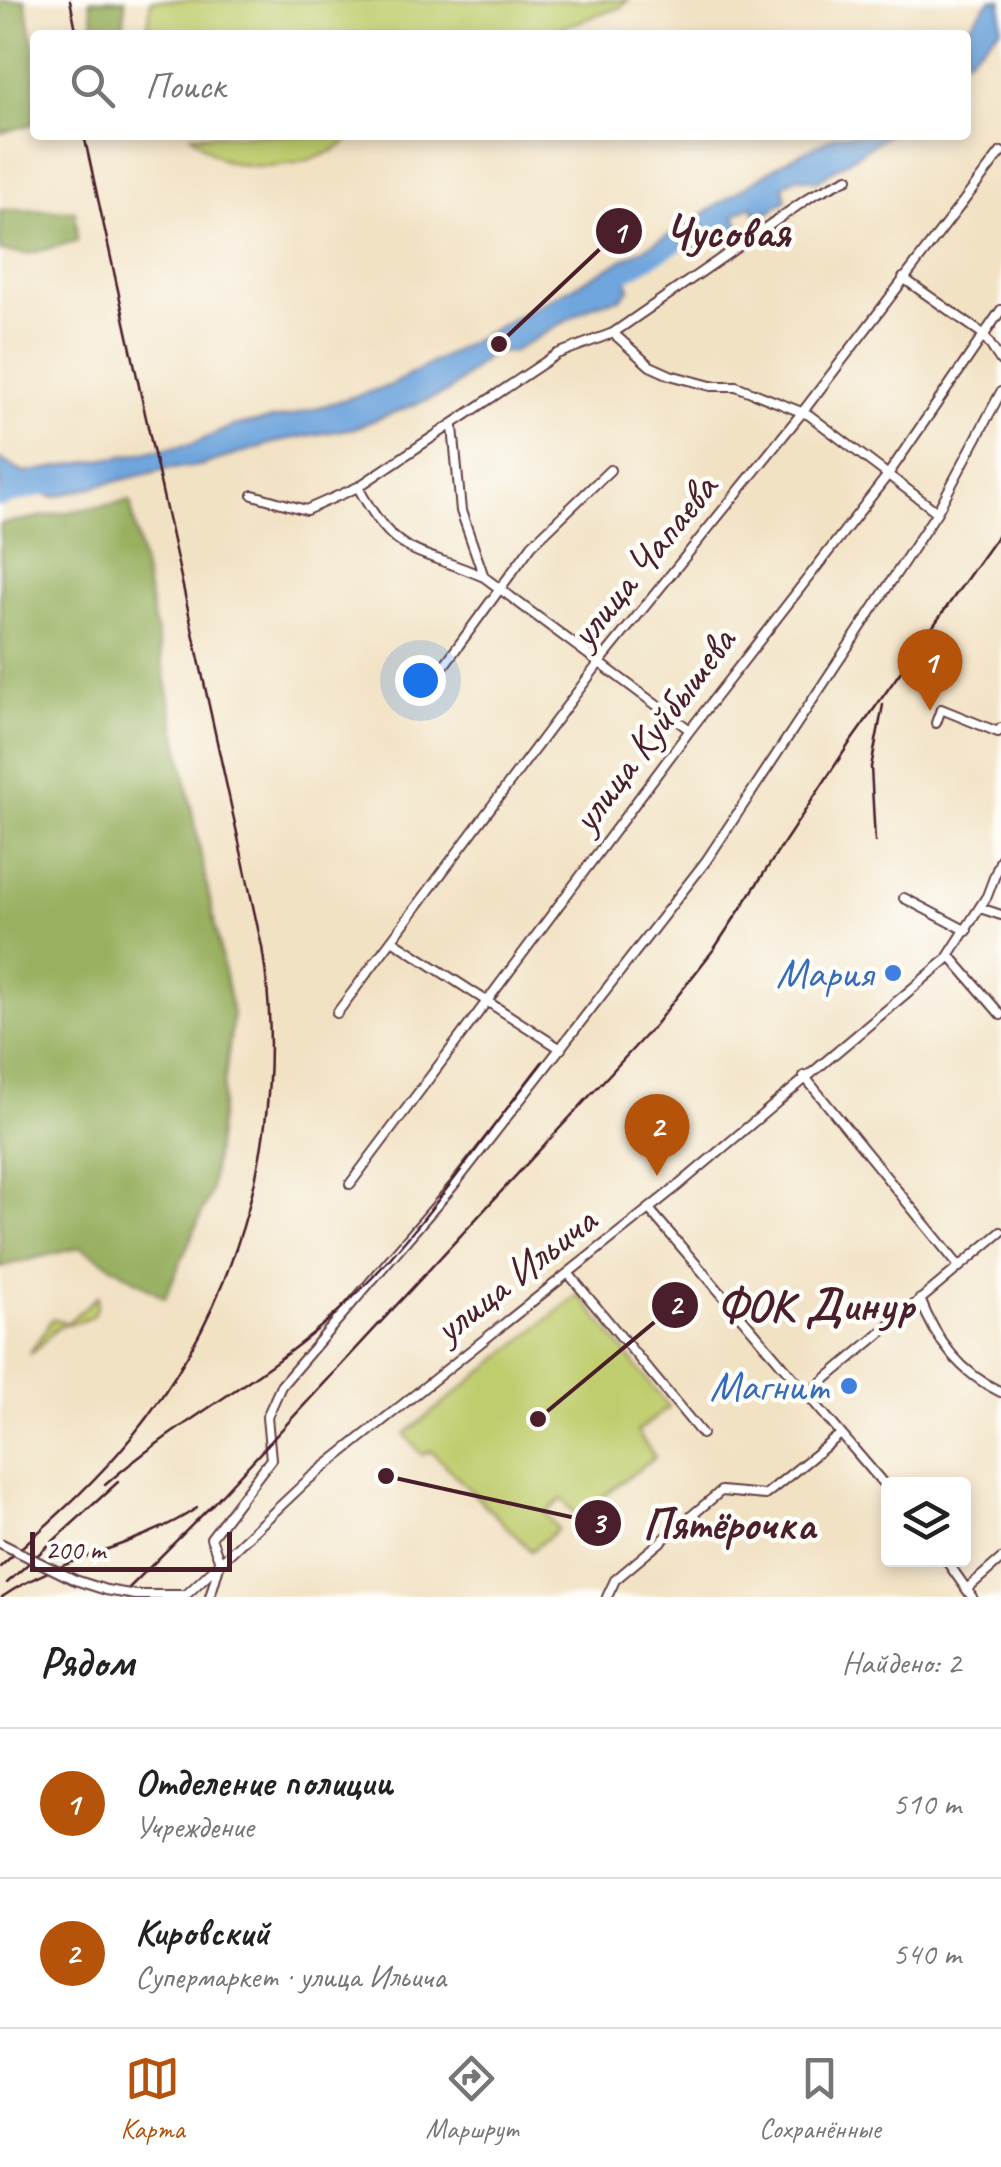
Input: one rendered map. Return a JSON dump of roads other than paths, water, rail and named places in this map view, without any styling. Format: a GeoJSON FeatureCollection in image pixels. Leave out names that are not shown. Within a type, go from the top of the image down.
{"type":"FeatureCollection","features":[{"type":"Feature","properties":{"kind":"street","name":"улица Чапаева"},"geometry":{"type":"LineString","coordinates":[[338,1013],[599,663],[801,414],[1001,152]]}},
{"type":"Feature","properties":{"kind":"street"},"geometry":{"type":"LineString","coordinates":[[253,495],[306,510],[358,486],[453,427],[557,354],[613,333],[813,195],[848,178]]}},
{"type":"Feature","properties":{"kind":"street"},"geometry":{"type":"LineString","coordinates":[[903,278],[983,334],[1001,361]]}},
{"type":"Feature","properties":{"kind":"street","name":"улица Куйбышева"},"geometry":{"type":"LineString","coordinates":[[350,1184],[690,730],[887,476],[1001,310]]}},
{"type":"Feature","properties":{"kind":"street"},"geometry":{"type":"LineString","coordinates":[[613,333],[650,366],[670,375],[710,386],[736,386],[821,422],[936,512]]}},
{"type":"Feature","properties":{"kind":"street"},"geometry":{"type":"LineString","coordinates":[[210,1597],[220,1562],[210,1538],[271,1459],[267,1416],[282,1386],[314,1344],[356,1304],[561,1049],[762,781],[936,512],[1001,392]]}},
{"type":"Feature","properties":{"kind":"street"},"geometry":{"type":"LineString","coordinates":[[453,427],[461,512],[484,577]]}},
{"type":"Feature","properties":{"kind":"street"},"geometry":{"type":"LineString","coordinates":[[422,694],[532,544],[610,470]]}},
{"type":"Feature","properties":{"kind":"street"},"geometry":{"type":"LineString","coordinates":[[358,486],[375,519],[402,547],[484,577],[502,588],[690,730]]}},
{"type":"Feature","properties":{"kind":"street"},"geometry":{"type":"LineString","coordinates":[[936,723],[941,709],[998,732],[1001,728]]}},
{"type":"Feature","properties":{"kind":"street","name":"улица Ильича"},"geometry":{"type":"LineString","coordinates":[[186,1596],[310,1479],[648,1208],[950,956],[980,908],[1001,859]]}},
{"type":"Feature","properties":{"kind":"street"},"geometry":{"type":"LineString","coordinates":[[904,898],[967,931]]}},
{"type":"Feature","properties":{"kind":"street"},"geometry":{"type":"LineString","coordinates":[[980,908],[1001,916]]}},
{"type":"Feature","properties":{"kind":"street"},"geometry":{"type":"LineString","coordinates":[[392,940],[561,1049]]}},
{"type":"Feature","properties":{"kind":"street"},"geometry":{"type":"LineString","coordinates":[[950,956],[1001,1014]]}},
{"type":"Feature","properties":{"kind":"street"},"geometry":{"type":"LineString","coordinates":[[804,1076],[958,1265]]}},
{"type":"Feature","properties":{"kind":"street"},"geometry":{"type":"LineString","coordinates":[[648,1208],[881,1480]]}},
{"type":"Feature","properties":{"kind":"street"},"geometry":{"type":"LineString","coordinates":[[809,1392],[1001,1232]]}},
{"type":"Feature","properties":{"kind":"street"},"geometry":{"type":"LineString","coordinates":[[568,1272],[702,1434]]}},
{"type":"Feature","properties":{"kind":"street"},"geometry":{"type":"LineString","coordinates":[[920,1299],[934,1332],[958,1362],[1001,1392]]}},
{"type":"Feature","properties":{"kind":"street"},"geometry":{"type":"LineString","coordinates":[[607,1597],[615,1580],[721,1492],[765,1494],[836,1438]]}},
{"type":"Feature","properties":{"kind":"street"},"geometry":{"type":"LineString","coordinates":[[0,1542],[75,1580],[106,1590],[142,1596],[186,1596]]}},
{"type":"Feature","properties":{"kind":"street"},"geometry":{"type":"LineString","coordinates":[[951,1567],[969,1594],[1001,1560]]}},
{"type":"Feature","properties":{"kind":"water"},"geometry":{"type":"Polygon","coordinates":[[[990,0],[1001,0],[1001,28],[971,55],[971,30],[966,30],[990,0]]]}},
{"type":"Feature","properties":{"kind":"water"},"geometry":{"type":"Polygon","coordinates":[[[827,140],[879,140],[817,181],[797,177],[783,186],[786,200],[760,219],[751,206],[735,215],[741,231],[727,238],[716,236],[700,248],[679,245],[625,275],[630,288],[621,298],[594,305],[512,352],[492,352],[448,392],[354,428],[283,440],[199,466],[170,468],[52,497],[38,491],[0,506],[0,459],[24,473],[193,444],[233,426],[290,416],[389,386],[682,228],[782,163],[827,140]]]}},
{"type":"Feature","properties":{"kind":"waterway"},"geometry":{"type":"LineString","coordinates":[[611,283],[677,246]]}},
{"type":"Feature","properties":{"kind":"waterway"},"geometry":{"type":"LineString","coordinates":[[0,501],[48,488]]}},
{"type":"Feature","properties":{"kind":"railway"},"geometry":{"type":"LineString","coordinates":[[70,0],[76,30]]}},
{"type":"Feature","properties":{"kind":"railway"},"geometry":{"type":"LineString","coordinates":[[0,1567],[68,1505],[130,1439],[169,1385],[202,1329],[228,1269],[248,1207],[262,1144],[269,1079],[269,1013],[262,947],[85,140]]}},
{"type":"Feature","properties":{"kind":"railway"},"geometry":{"type":"LineString","coordinates":[[120,1597],[211,1506],[655,1025],[714,949],[849,744],[1001,531]]}},
{"type":"Feature","properties":{"kind":"railway"},"geometry":{"type":"LineString","coordinates":[[875,842],[871,767],[883,705]]}},
{"type":"Feature","properties":{"kind":"railway"},"geometry":{"type":"LineString","coordinates":[[105,1485],[159,1442],[299,1345],[356,1294],[440,1198],[543,1061]]}},
{"type":"Feature","properties":{"kind":"railway"},"geometry":{"type":"LineString","coordinates":[[7,1583],[118,1482]]}},
{"type":"Feature","properties":{"kind":"railway"},"geometry":{"type":"LineString","coordinates":[[2,1597],[49,1571],[150,1533],[197,1508]]}},
{"type":"Feature","properties":{"kind":"place","name":"Чусовая"},"geometry":{"type":"Point","coordinates":[499,344]}},
{"type":"Feature","properties":{"kind":"place","name":"Отделение полиции"},"geometry":{"type":"Point","coordinates":[930,711]}},
{"type":"Feature","properties":{"kind":"place","name":"Мария"},"geometry":{"type":"Point","coordinates":[893,973]}},
{"type":"Feature","properties":{"kind":"place","name":"Кировский"},"geometry":{"type":"Point","coordinates":[657,1176]}},
{"type":"Feature","properties":{"kind":"place","name":"Магнит"},"geometry":{"type":"Point","coordinates":[849,1386]}},
{"type":"Feature","properties":{"kind":"place","name":"ФОК Динур"},"geometry":{"type":"Point","coordinates":[538,1419]}},
{"type":"Feature","properties":{"kind":"place","name":"Пятёрочка"},"geometry":{"type":"Point","coordinates":[386,1476]}}]}
